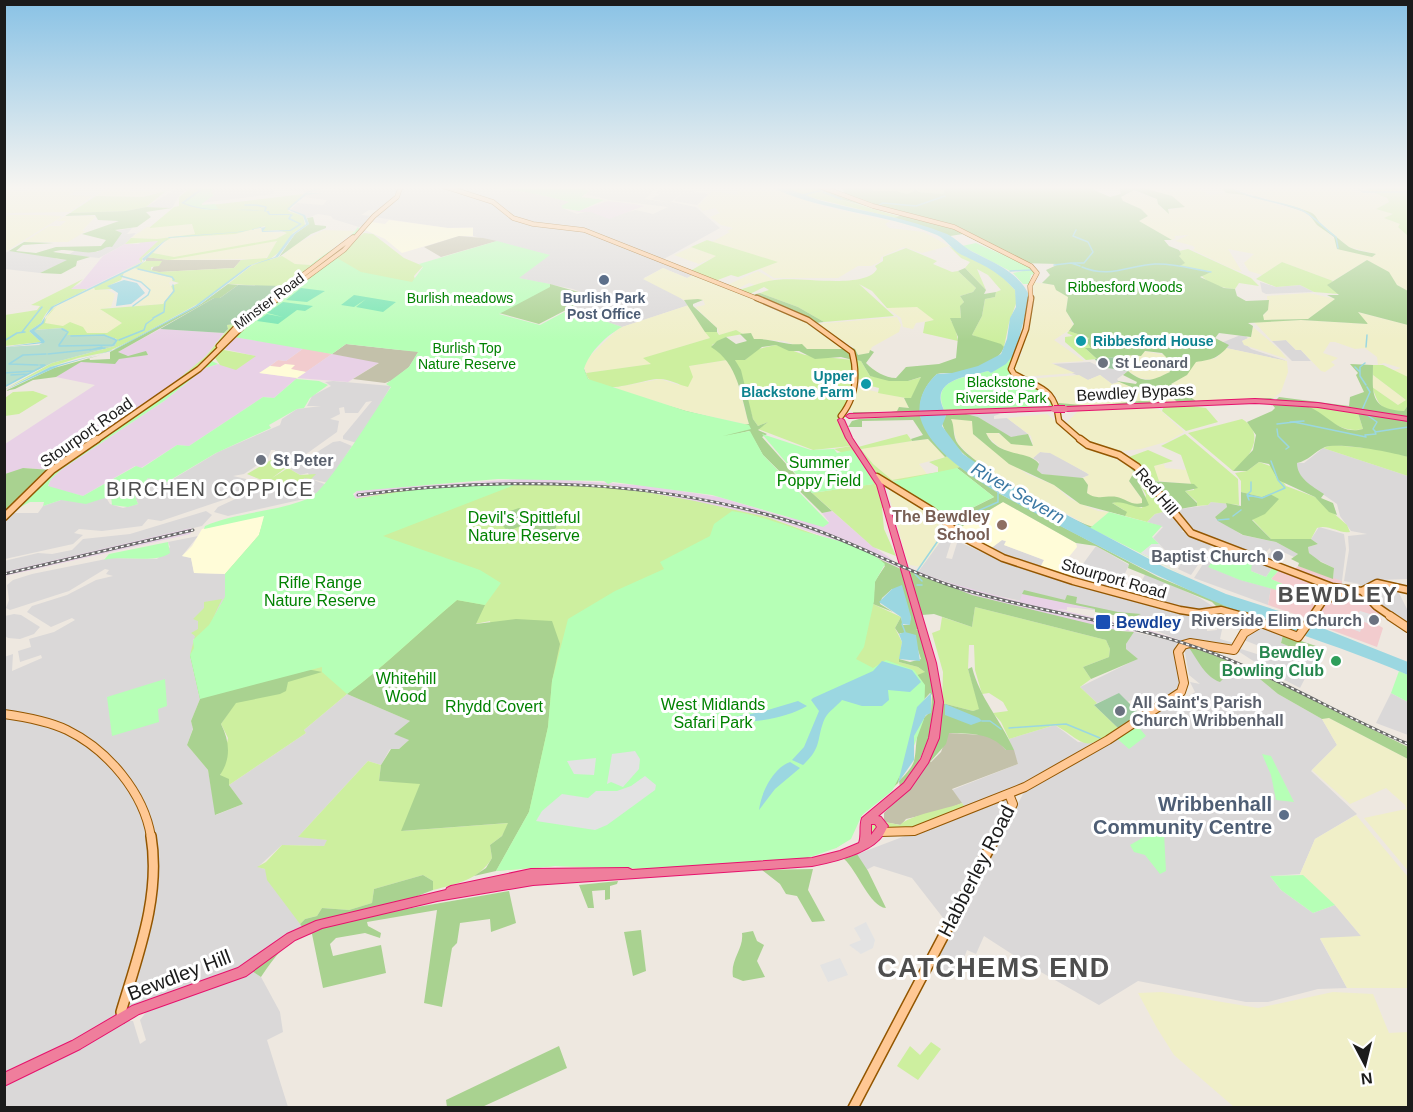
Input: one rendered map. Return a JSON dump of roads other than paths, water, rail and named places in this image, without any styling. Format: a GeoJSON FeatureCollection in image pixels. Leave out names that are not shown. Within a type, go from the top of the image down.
{"type":"FeatureCollection","features":[{"type":"Feature","properties":{"kind":"highway","name":"Bewdley Bypass"},"geometry":{"type":"LineString","coordinates":[[841,418],[1264,401],[1318,405],[1408,419]]}},
{"type":"Feature","properties":{"kind":"highway"},"geometry":{"type":"LineString","coordinates":[[846,429],[849,417]]}},
{"type":"Feature","properties":{"kind":"highway"},"geometry":{"type":"LineString","coordinates":[[841,418],[849,438],[884,483],[932,663],[939,702],[934,738],[925,760],[908,786],[864,824],[866,831],[863,844]]}},
{"type":"Feature","properties":{"kind":"highway"},"geometry":{"type":"LineString","coordinates":[[880,828],[881,811]]}},
{"type":"Feature","properties":{"kind":"highway"},"geometry":{"type":"LineString","coordinates":[[868,820],[880,828]]}},
{"type":"Feature","properties":{"kind":"highway"},"geometry":{"type":"LineString","coordinates":[[866,831],[880,828]]}},
{"type":"Feature","properties":{"kind":"highway","name":"Bewdley Hill"},"geometry":{"type":"LineString","coordinates":[[4,1080],[158,1001],[242,972],[305,930],[437,896],[533,881],[790,866],[827,859],[863,844],[880,828]]}},
{"type":"Feature","properties":{"kind":"main road","name":"Minster Road"},"geometry":{"type":"LineString","coordinates":[[208,360],[245,323],[344,250],[355,238]]}},
{"type":"Feature","properties":{"kind":"main road"},"geometry":{"type":"LineString","coordinates":[[604,238],[808,320],[852,352],[857,378],[849,417],[841,418]]}},
{"type":"Feature","properties":{"kind":"main road","name":"Red Hill"},"geometry":{"type":"LineString","coordinates":[[974,238],[1033,267],[1037,273],[1030,286],[1033,304],[1019,355],[1011,370],[1052,395],[1057,402],[1058,418],[1064,428],[1088,445],[1124,458],[1137,466],[1186,528],[1194,534],[1332,587]]}},
{"type":"Feature","properties":{"kind":"main road","name":"Stourport Road"},"geometry":{"type":"LineString","coordinates":[[4,518],[52,470],[189,376],[208,360]]}},
{"type":"Feature","properties":{"kind":"main road","name":"Stourport Road"},"geometry":{"type":"LineString","coordinates":[[884,483],[931,510],[961,536],[1003,558],[1146,602],[1196,613],[1230,611],[1292,636],[1301,635],[1323,602]]}},
{"type":"Feature","properties":{"kind":"main road"},"geometry":{"type":"LineString","coordinates":[[1323,602],[1332,587],[1362,591],[1377,583],[1408,590]]}},
{"type":"Feature","properties":{"kind":"main road"},"geometry":{"type":"LineString","coordinates":[[1323,602],[1345,590]]}},
{"type":"Feature","properties":{"kind":"main road"},"geometry":{"type":"LineString","coordinates":[[1362,591],[1374,605],[1408,628]]}},
{"type":"Feature","properties":{"kind":"main road"},"geometry":{"type":"LineString","coordinates":[[880,828],[893,831],[914,831],[1009,794],[1066,765],[1177,696],[1184,683],[1178,652],[1183,645],[1190,643],[1234,650],[1244,633],[1259,624]]}},
{"type":"Feature","properties":{"kind":"main road"},"geometry":{"type":"LineString","coordinates":[[4,714],[47,721],[85,738],[129,781],[144,807],[152,830],[154,853],[152,900],[121,1012],[122,1018]]}},
{"type":"Feature","properties":{"kind":"main road","name":"Habberley Road"},"geometry":{"type":"LineString","coordinates":[[853,1107],[1013,804],[1009,794]]}},
{"type":"Feature","properties":{"kind":"water"},"geometry":{"type":"Polygon","coordinates":[[[169,238],[139,266],[54,307],[45,317],[44,323],[34,331],[45,341],[44,343],[5,347],[41,342],[29,331],[41,323],[51,307],[141,263],[144,261],[142,259],[169,238]]]}},
{"type":"Feature","properties":{"kind":"water"},"geometry":{"type":"Polygon","coordinates":[[[289,238],[292,238],[278,257],[252,265],[198,306],[113,350],[195,306],[248,266],[275,257],[289,238]]]}},
{"type":"Feature","properties":{"kind":"water","name":"River Severn"},"geometry":{"type":"Polygon","coordinates":[[[941,238],[954,238],[969,250],[1006,270],[1020,281],[1030,297],[1015,353],[1006,364],[991,373],[988,371],[957,379],[949,383],[941,394],[946,416],[942,426],[963,454],[1003,481],[1166,568],[1226,594],[1282,612],[1408,662],[1408,675],[1255,618],[1181,586],[1025,508],[983,484],[946,455],[922,423],[919,409],[924,390],[937,374],[952,373],[978,366],[1001,354],[1007,339],[1010,318],[1016,307],[1015,290],[1009,284],[984,266],[958,253],[941,238]]]}},
{"type":"Feature","properties":{"kind":"water"},"geometry":{"type":"Polygon","coordinates":[[[124,280],[137,283],[145,293],[131,304],[116,306],[118,293],[107,286],[124,280]]]}},
{"type":"Feature","properties":{"kind":"water"},"geometry":{"type":"Polygon","coordinates":[[[97,355],[59,366],[5,390],[50,367],[97,355]]]}},
{"type":"Feature","properties":{"kind":"water"},"geometry":{"type":"Polygon","coordinates":[[[902,585],[911,617],[910,625],[902,624],[901,617],[879,602],[892,589],[902,585]]]}},
{"type":"Feature","properties":{"kind":"water"},"geometry":{"type":"Polygon","coordinates":[[[905,632],[916,635],[920,661],[899,659],[902,642],[899,634],[905,632]]]}},
{"type":"Feature","properties":{"kind":"water"},"geometry":{"type":"Polygon","coordinates":[[[882,661],[912,670],[921,682],[910,692],[888,690],[889,700],[882,706],[862,706],[842,700],[825,718],[814,753],[809,759],[803,765],[792,760],[804,747],[819,711],[811,700],[873,671],[882,661]]]}},
{"type":"Feature","properties":{"kind":"water"},"geometry":{"type":"Polygon","coordinates":[[[931,693],[931,713],[926,715],[914,736],[914,760],[898,783],[917,707],[931,693]]]}},
{"type":"Feature","properties":{"kind":"water"},"geometry":{"type":"Polygon","coordinates":[[[798,701],[807,706],[780,717],[748,722],[728,721],[727,718],[761,712],[798,701]]]}},
{"type":"Feature","properties":{"kind":"water"},"geometry":{"type":"Polygon","coordinates":[[[945,704],[982,721],[971,725],[945,715],[945,704]]]}},
{"type":"Feature","properties":{"kind":"water"},"geometry":{"type":"Polygon","coordinates":[[[790,762],[800,768],[775,789],[759,810],[762,796],[773,775],[790,762]]]}},
{"type":"Feature","properties":{"kind":"waterway"},"geometry":{"type":"LineString","coordinates":[[1072,263],[1084,263],[1093,252],[1088,242],[1078,238]]}},
{"type":"Feature","properties":{"kind":"waterway"},"geometry":{"type":"LineString","coordinates":[[1336,238],[1338,248]]}},
{"type":"Feature","properties":{"kind":"waterway"},"geometry":{"type":"LineString","coordinates":[[1054,265],[1071,263],[1080,266]]}},
{"type":"Feature","properties":{"kind":"waterway"},"geometry":{"type":"LineString","coordinates":[[1082,267],[1111,272],[1162,264],[1211,272]]}},
{"type":"Feature","properties":{"kind":"waterway"},"geometry":{"type":"LineString","coordinates":[[138,269],[172,277],[174,280]]}},
{"type":"Feature","properties":{"kind":"waterway"},"geometry":{"type":"LineString","coordinates":[[1010,271],[1031,270]]}},
{"type":"Feature","properties":{"kind":"waterway"},"geometry":{"type":"LineString","coordinates":[[121,276],[141,282],[150,290],[148,295],[133,306]]}},
{"type":"Feature","properties":{"kind":"waterway"},"geometry":{"type":"LineString","coordinates":[[153,318],[164,312],[165,302],[174,291],[173,285]]}},
{"type":"Feature","properties":{"kind":"waterway"},"geometry":{"type":"LineString","coordinates":[[22,332],[42,307]]}},
{"type":"Feature","properties":{"kind":"waterway"},"geometry":{"type":"LineString","coordinates":[[119,340],[144,330],[146,324],[153,319]]}},
{"type":"Feature","properties":{"kind":"waterway"},"geometry":{"type":"LineString","coordinates":[[59,345],[68,332],[62,329]]}},
{"type":"Feature","properties":{"kind":"waterway"},"geometry":{"type":"LineString","coordinates":[[4,341],[17,333],[25,332]]}},
{"type":"Feature","properties":{"kind":"waterway"},"geometry":{"type":"LineString","coordinates":[[71,336],[104,335],[116,340]]}},
{"type":"Feature","properties":{"kind":"waterway"},"geometry":{"type":"LineString","coordinates":[[1366,347],[1367,335]]}},
{"type":"Feature","properties":{"kind":"waterway"},"geometry":{"type":"LineString","coordinates":[[59,346],[113,345],[117,340]]}},
{"type":"Feature","properties":{"kind":"waterway"},"geometry":{"type":"LineString","coordinates":[[93,349],[102,347]]}},
{"type":"Feature","properties":{"kind":"waterway"},"geometry":{"type":"LineString","coordinates":[[93,349],[105,348]]}},
{"type":"Feature","properties":{"kind":"waterway"},"geometry":{"type":"LineString","coordinates":[[48,354],[93,349]]}},
{"type":"Feature","properties":{"kind":"waterway"},"geometry":{"type":"LineString","coordinates":[[38,365],[9,364],[23,355],[46,354]]}},
{"type":"Feature","properties":{"kind":"waterway"},"geometry":{"type":"LineString","coordinates":[[1360,372],[1360,367],[1365,363]]}},
{"type":"Feature","properties":{"kind":"waterway"},"geometry":{"type":"LineString","coordinates":[[4,387],[45,365],[40,365]]}},
{"type":"Feature","properties":{"kind":"waterway"},"geometry":{"type":"LineString","coordinates":[[1355,367],[1360,372]]}},
{"type":"Feature","properties":{"kind":"waterway"},"geometry":{"type":"LineString","coordinates":[[4,373],[33,371]]}},
{"type":"Feature","properties":{"kind":"waterway"},"geometry":{"type":"LineString","coordinates":[[1360,372],[1366,385]]}},
{"type":"Feature","properties":{"kind":"waterway"},"geometry":{"type":"LineString","coordinates":[[11,375],[28,374]]}},
{"type":"Feature","properties":{"kind":"waterway"},"geometry":{"type":"LineString","coordinates":[[1362,410],[1370,392],[1367,387]]}},
{"type":"Feature","properties":{"kind":"waterway"},"geometry":{"type":"LineString","coordinates":[[1366,414],[1377,422],[1373,429],[1375,431]]}},
{"type":"Feature","properties":{"kind":"waterway"},"geometry":{"type":"LineString","coordinates":[[1290,422],[1304,421]]}},
{"type":"Feature","properties":{"kind":"waterway"},"geometry":{"type":"LineString","coordinates":[[1277,424],[1294,422],[1366,437],[1365,435],[1376,434],[1375,432],[1408,427]]}},
{"type":"Feature","properties":{"kind":"waterway"},"geometry":{"type":"LineString","coordinates":[[1277,429],[1278,436],[1289,447],[1286,449]]}},
{"type":"Feature","properties":{"kind":"waterway"},"geometry":{"type":"LineString","coordinates":[[1247,495],[1262,498],[1285,488],[1278,480],[1271,461]]}},
{"type":"Feature","properties":{"kind":"waterway"},"geometry":{"type":"LineString","coordinates":[[1247,495],[1251,491],[1251,482]]}},
{"type":"Feature","properties":{"kind":"waterway","name":"River Severn"},"geometry":{"type":"LineString","coordinates":[[956,527],[964,517],[998,502],[998,493]]}},
{"type":"Feature","properties":{"kind":"waterway"},"geometry":{"type":"LineString","coordinates":[[1247,495],[1249,500]]}},
{"type":"Feature","properties":{"kind":"waterway"},"geometry":{"type":"LineString","coordinates":[[1233,516],[1241,510]]}},
{"type":"Feature","properties":{"kind":"waterway"},"geometry":{"type":"LineString","coordinates":[[1218,520],[1229,519]]}},
{"type":"Feature","properties":{"kind":"waterway"},"geometry":{"type":"LineString","coordinates":[[922,581],[915,574],[944,532],[951,531]]}},
{"type":"Feature","properties":{"kind":"waterway"},"geometry":{"type":"LineString","coordinates":[[917,585],[922,585]]}},
{"type":"Feature","properties":{"kind":"waterway"},"geometry":{"type":"LineString","coordinates":[[902,624],[905,632]]}},
{"type":"Feature","properties":{"kind":"waterway"},"geometry":{"type":"LineString","coordinates":[[982,721],[990,721],[1001,729]]}},
{"type":"Feature","properties":{"kind":"waterway"},"geometry":{"type":"LineString","coordinates":[[1009,728],[1066,724],[1100,738]]}},
{"type":"Feature","properties":{"kind":"railway"},"geometry":{"type":"LineString","coordinates":[[358,495],[470,485],[580,485],[690,497],[745,509],[819,531],[952,586],[1013,603],[1137,630],[1198,648],[1252,669],[1408,744]]}},
{"type":"Feature","properties":{"kind":"railway"},"geometry":{"type":"LineString","coordinates":[[4,574],[193,530]]}},
{"type":"Feature","properties":{"kind":"place","name":"Burlish Park Post Office"},"geometry":{"type":"Point","coordinates":[604,280]}},
{"type":"Feature","properties":{"kind":"place","name":"Ribbesford House"},"geometry":{"type":"Point","coordinates":[1081,341]}},
{"type":"Feature","properties":{"kind":"place","name":"St Leonard"},"geometry":{"type":"Point","coordinates":[1103,363]}},
{"type":"Feature","properties":{"kind":"place","name":"Upper Blackstone Farm"},"geometry":{"type":"Point","coordinates":[866,384]}},
{"type":"Feature","properties":{"kind":"place","name":"St Peter"},"geometry":{"type":"Point","coordinates":[261,460]}},
{"type":"Feature","properties":{"kind":"place","name":"The Bewdley School"},"geometry":{"type":"Point","coordinates":[1002,525]}},
{"type":"Feature","properties":{"kind":"place","name":"Baptist Church"},"geometry":{"type":"Point","coordinates":[1278,556]}},
{"type":"Feature","properties":{"kind":"place","name":"Riverside Elim Church"},"geometry":{"type":"Point","coordinates":[1374,620]}},
{"type":"Feature","properties":{"kind":"place","name":"Bewdley"},"geometry":{"type":"Point","coordinates":[1103,622]}},
{"type":"Feature","properties":{"kind":"place","name":"Bewdley Bowling Club"},"geometry":{"type":"Point","coordinates":[1336,661]}},
{"type":"Feature","properties":{"kind":"place","name":"All Saint's Parish Church Wribbenhall"},"geometry":{"type":"Point","coordinates":[1120,711]}},
{"type":"Feature","properties":{"kind":"place","name":"Wribbenhall Community Centre"},"geometry":{"type":"Point","coordinates":[1284,815]}},
{"type":"Feature","properties":{"kind":"district","name":"BIRCHEN COPPICE"},"geometry":{"type":"Point","coordinates":[210,489]}},
{"type":"Feature","properties":{"kind":"district","name":"BEWDLEY"},"geometry":{"type":"Point","coordinates":[1338,594]}},
{"type":"Feature","properties":{"kind":"district","name":"CATCHEMS END"},"geometry":{"type":"Point","coordinates":[994,968]}},
{"type":"Feature","properties":{"kind":"park label","name":"Ribbesford Woods"},"geometry":{"type":"Point","coordinates":[1125,287]}},
{"type":"Feature","properties":{"kind":"park label","name":"Burlish meadows"},"geometry":{"type":"Point","coordinates":[460,298]}},
{"type":"Feature","properties":{"kind":"park label","name":"Burlish Top Nature Reserve"},"geometry":{"type":"Point","coordinates":[467,356]}},
{"type":"Feature","properties":{"kind":"park label","name":"Blackstone Riverside Park"},"geometry":{"type":"Point","coordinates":[1001,390]}},
{"type":"Feature","properties":{"kind":"park label","name":"Summer Poppy Field"},"geometry":{"type":"Point","coordinates":[819,471]}},
{"type":"Feature","properties":{"kind":"park label","name":"Devil's Spittleful Nature Reserve"},"geometry":{"type":"Point","coordinates":[524,526]}},
{"type":"Feature","properties":{"kind":"park label","name":"Rifle Range Nature Reserve"},"geometry":{"type":"Point","coordinates":[320,591]}},
{"type":"Feature","properties":{"kind":"park label","name":"Whitehill Wood"},"geometry":{"type":"Point","coordinates":[406,687]}},
{"type":"Feature","properties":{"kind":"park label","name":"Rhydd Covert"},"geometry":{"type":"Point","coordinates":[494,706]}},
{"type":"Feature","properties":{"kind":"park label","name":"West Midlands Safari Park"},"geometry":{"type":"Point","coordinates":[713,713]}}]}
